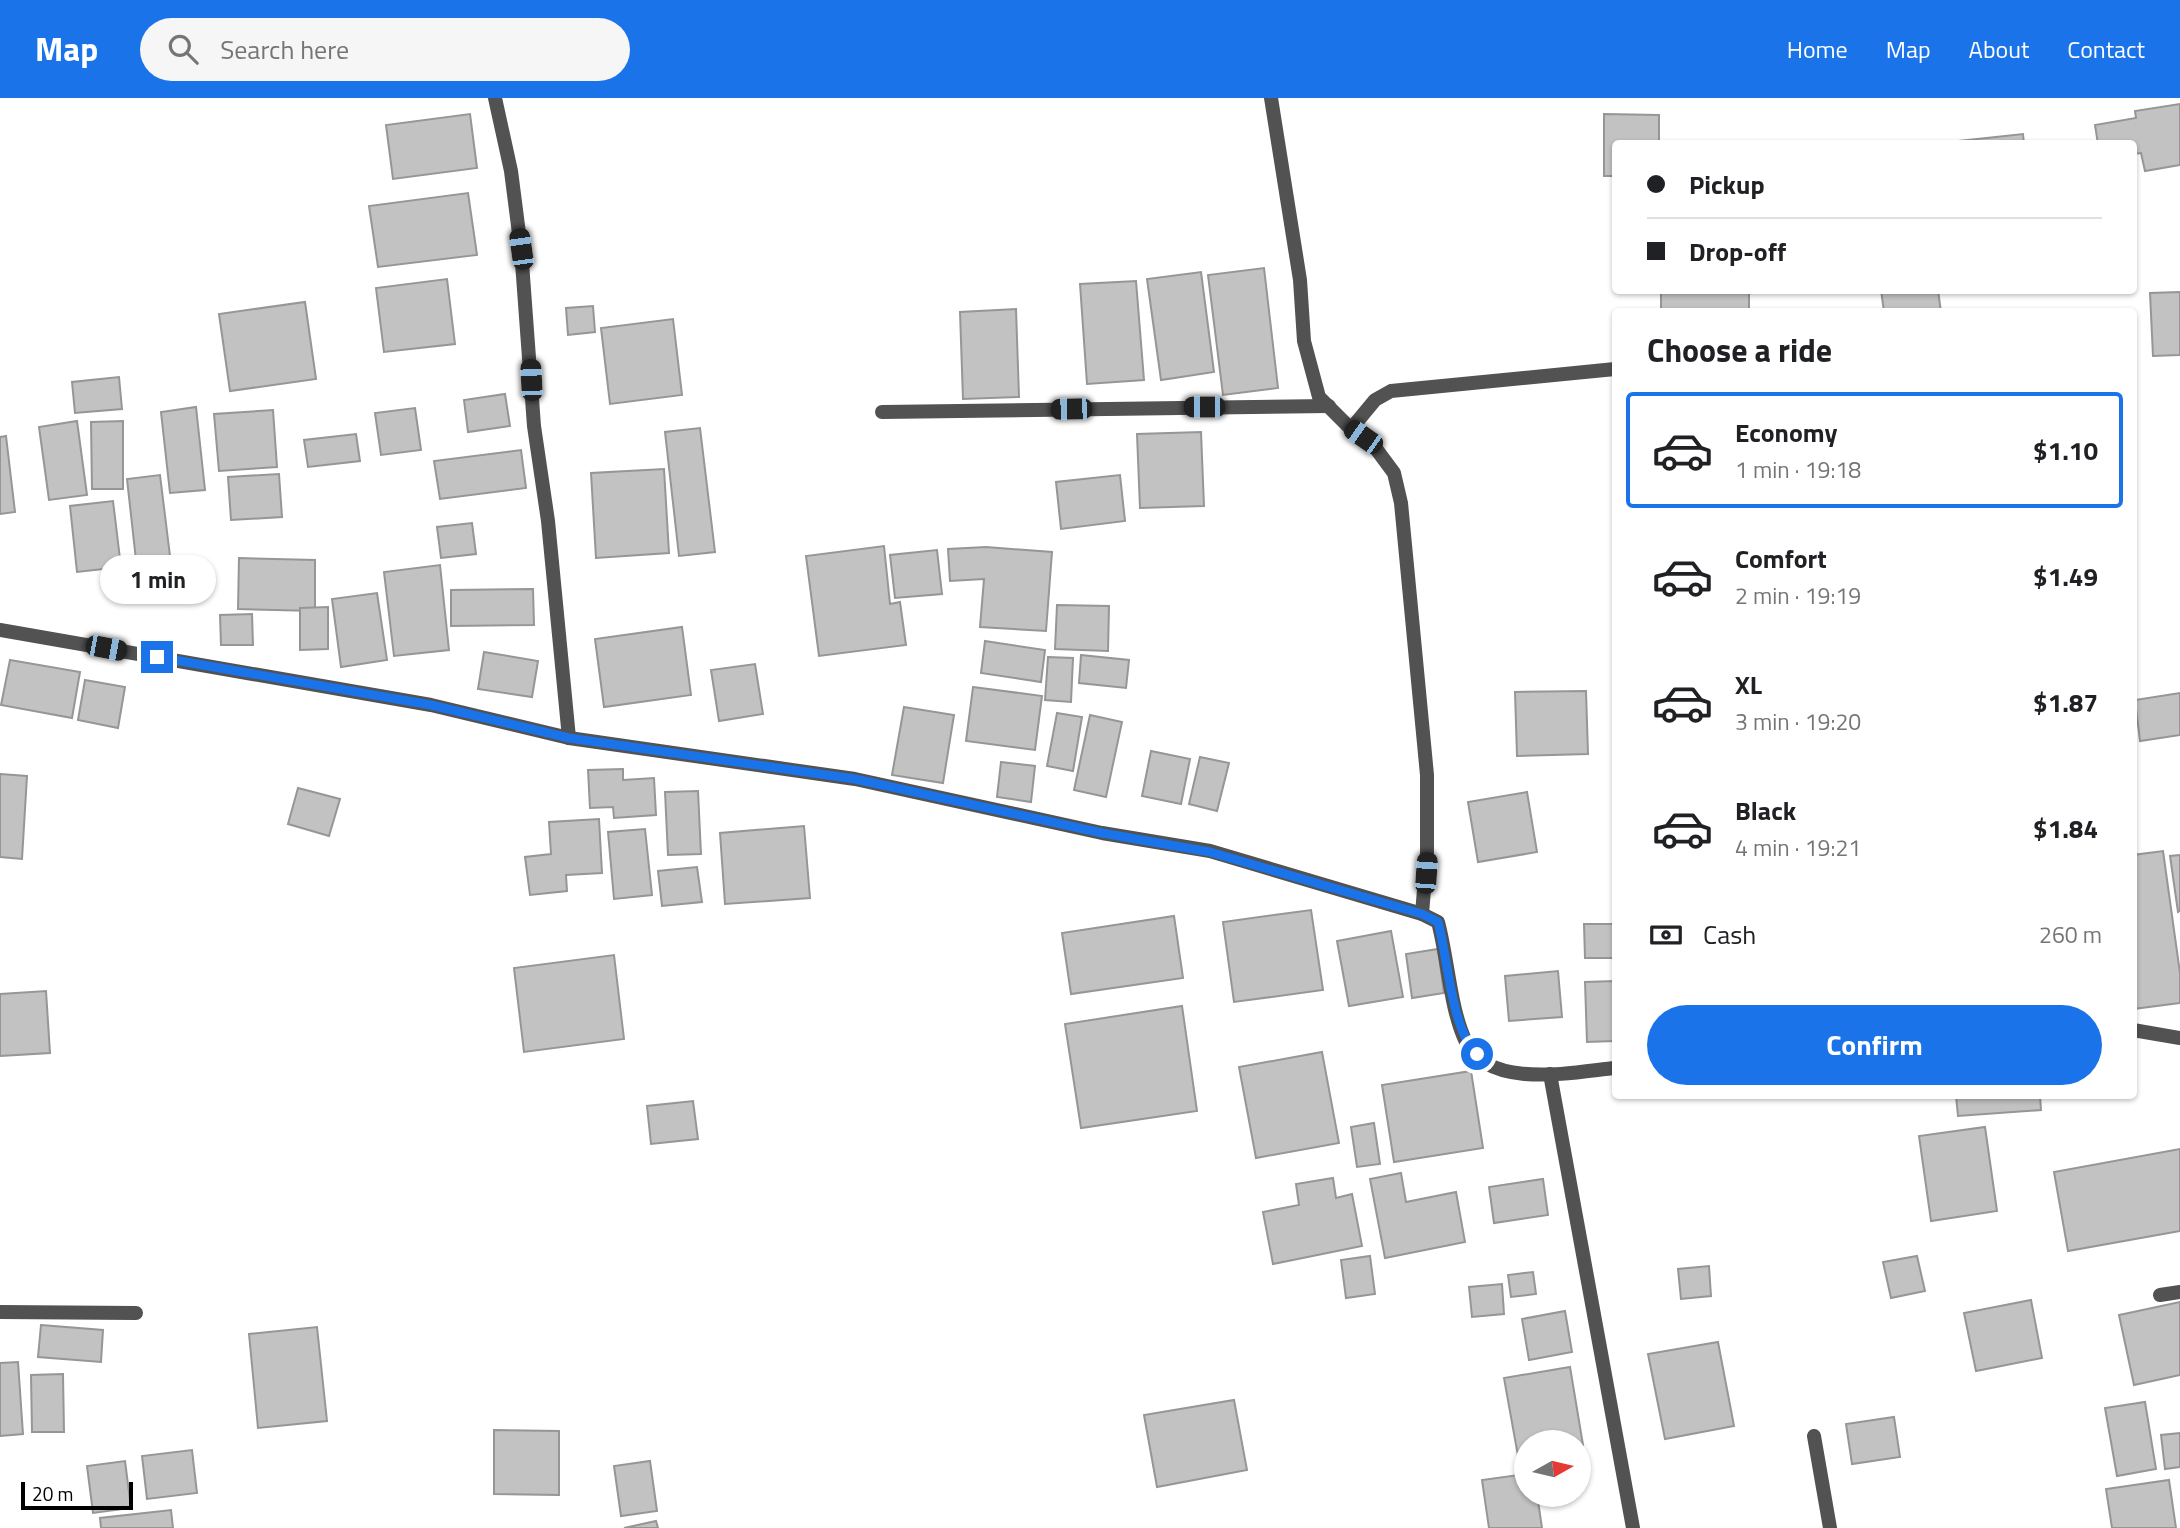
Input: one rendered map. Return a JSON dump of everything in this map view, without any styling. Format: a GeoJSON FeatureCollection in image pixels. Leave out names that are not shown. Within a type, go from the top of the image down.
{"type":"FeatureCollection","features":[{"type":"Feature","properties":{"kind":"street"},"geometry":{"type":"LineString","coordinates":[[495,98],[511,171],[521,249],[534,426],[548,522],[569,738]]}},
{"type":"Feature","properties":{"kind":"street"},"geometry":{"type":"LineString","coordinates":[[1271,98],[1300,280],[1304,341],[1319,397],[1351,429],[1374,446],[1394,473],[1401,503],[1427,775],[1422,914]]}},
{"type":"Feature","properties":{"kind":"street"},"geometry":{"type":"LineString","coordinates":[[1351,429],[1375,400],[1391,391],[1612,369]]}},
{"type":"Feature","properties":{"kind":"street"},"geometry":{"type":"LineString","coordinates":[[882,412],[1329,406]]}},
{"type":"Feature","properties":{"kind":"street"},"geometry":{"type":"LineString","coordinates":[[0,630],[431,705],[569,738],[855,779],[1102,833],[1210,852],[1422,914],[1438,922],[1466,1044],[1487,1064],[1523,1076],[1612,1069]]}},
{"type":"Feature","properties":{"kind":"street"},"geometry":{"type":"LineString","coordinates":[[2137,1031],[2180,1038]]}},
{"type":"Feature","properties":{"kind":"street"},"geometry":{"type":"LineString","coordinates":[[1550,1074],[1633,1528]]}},
{"type":"Feature","properties":{"kind":"street"},"geometry":{"type":"LineString","coordinates":[[2160,1295],[2180,1292]]}},
{"type":"Feature","properties":{"kind":"street"},"geometry":{"type":"LineString","coordinates":[[0,1312],[136,1313]]}},
{"type":"Feature","properties":{"kind":"street"},"geometry":{"type":"LineString","coordinates":[[1814,1437],[1830,1528]]}},
{"type":"Feature","properties":{"kind":"building"},"geometry":{"type":"Polygon","coordinates":[[[2180,104],[2180,165],[2145,171],[2141,153],[2137,154],[2137,140],[2097,140],[2095,125],[2136,118],[2135,111],[2180,104]]]}},
{"type":"Feature","properties":{"kind":"building"},"geometry":{"type":"Polygon","coordinates":[[[470,114],[477,168],[393,179],[386,125],[470,114]]]}},
{"type":"Feature","properties":{"kind":"building"},"geometry":{"type":"Polygon","coordinates":[[[1604,114],[1659,115],[1659,140],[1612,140],[1612,176],[1604,176],[1604,114]]]}},
{"type":"Feature","properties":{"kind":"building"},"geometry":{"type":"Polygon","coordinates":[[[2023,134],[2024,140],[1968,140],[2023,134]]]}},
{"type":"Feature","properties":{"kind":"building"},"geometry":{"type":"Polygon","coordinates":[[[468,193],[477,255],[378,267],[369,206],[468,193]]]}},
{"type":"Feature","properties":{"kind":"building"},"geometry":{"type":"Polygon","coordinates":[[[1264,268],[1278,388],[1223,395],[1208,275],[1264,268]]]}},
{"type":"Feature","properties":{"kind":"building"},"geometry":{"type":"Polygon","coordinates":[[[1201,272],[1214,372],[1161,380],[1147,279],[1201,272]]]}},
{"type":"Feature","properties":{"kind":"building"},"geometry":{"type":"Polygon","coordinates":[[[447,279],[455,344],[384,352],[376,288],[447,279]]]}},
{"type":"Feature","properties":{"kind":"building"},"geometry":{"type":"Polygon","coordinates":[[[1136,281],[1144,380],[1087,384],[1080,284],[1136,281]]]}},
{"type":"Feature","properties":{"kind":"building"},"geometry":{"type":"Polygon","coordinates":[[[2180,292],[2180,355],[2153,356],[2150,293],[2180,292]]]}},
{"type":"Feature","properties":{"kind":"building"},"geometry":{"type":"Polygon","coordinates":[[[1661,294],[1749,294],[1749,308],[1661,308],[1661,294]]]}},
{"type":"Feature","properties":{"kind":"building"},"geometry":{"type":"Polygon","coordinates":[[[1882,294],[1939,294],[1940,308],[1883,308],[1882,294]]]}},
{"type":"Feature","properties":{"kind":"building"},"geometry":{"type":"Polygon","coordinates":[[[305,302],[316,379],[230,391],[219,314],[305,302]]]}},
{"type":"Feature","properties":{"kind":"building"},"geometry":{"type":"Polygon","coordinates":[[[593,306],[595,332],[568,335],[566,308],[593,306]]]}},
{"type":"Feature","properties":{"kind":"building"},"geometry":{"type":"Polygon","coordinates":[[[1016,309],[1019,397],[963,399],[960,312],[1016,309]]]}},
{"type":"Feature","properties":{"kind":"building"},"geometry":{"type":"Polygon","coordinates":[[[673,319],[682,395],[610,404],[601,328],[673,319]]]}},
{"type":"Feature","properties":{"kind":"building"},"geometry":{"type":"Polygon","coordinates":[[[119,377],[122,409],[75,413],[72,382],[119,377]]]}},
{"type":"Feature","properties":{"kind":"building"},"geometry":{"type":"Polygon","coordinates":[[[505,394],[510,426],[468,432],[464,400],[505,394]]]}},
{"type":"Feature","properties":{"kind":"building"},"geometry":{"type":"Polygon","coordinates":[[[196,407],[205,490],[170,493],[161,412],[196,407]]]}},
{"type":"Feature","properties":{"kind":"building"},"geometry":{"type":"Polygon","coordinates":[[[415,408],[421,450],[381,455],[375,413],[415,408]]]}},
{"type":"Feature","properties":{"kind":"building"},"geometry":{"type":"Polygon","coordinates":[[[273,410],[277,467],[219,471],[214,414],[273,410]]]}},
{"type":"Feature","properties":{"kind":"building"},"geometry":{"type":"Polygon","coordinates":[[[77,421],[87,495],[49,500],[39,427],[77,421]]]}},
{"type":"Feature","properties":{"kind":"building"},"geometry":{"type":"Polygon","coordinates":[[[123,421],[123,489],[92,489],[91,422],[123,421]]]}},
{"type":"Feature","properties":{"kind":"building"},"geometry":{"type":"Polygon","coordinates":[[[700,428],[715,552],[679,556],[665,432],[700,428]]]}},
{"type":"Feature","properties":{"kind":"building"},"geometry":{"type":"Polygon","coordinates":[[[1201,432],[1204,506],[1140,508],[1137,434],[1201,432]]]}},
{"type":"Feature","properties":{"kind":"building"},"geometry":{"type":"Polygon","coordinates":[[[356,434],[360,461],[308,467],[304,440],[356,434]]]}},
{"type":"Feature","properties":{"kind":"building"},"geometry":{"type":"Polygon","coordinates":[[[6,436],[15,512],[0,514],[0,437],[6,436]]]}},
{"type":"Feature","properties":{"kind":"building"},"geometry":{"type":"Polygon","coordinates":[[[521,450],[526,488],[440,499],[434,461],[521,450]]]}},
{"type":"Feature","properties":{"kind":"building"},"geometry":{"type":"Polygon","coordinates":[[[664,469],[669,553],[596,558],[591,473],[664,469]]]}},
{"type":"Feature","properties":{"kind":"building"},"geometry":{"type":"Polygon","coordinates":[[[279,474],[282,517],[231,520],[228,477],[279,474]]]}},
{"type":"Feature","properties":{"kind":"building"},"geometry":{"type":"Polygon","coordinates":[[[160,475],[170,556],[136,560],[127,479],[160,475]]]}},
{"type":"Feature","properties":{"kind":"building"},"geometry":{"type":"Polygon","coordinates":[[[1120,475],[1125,521],[1061,529],[1056,482],[1120,475]]]}},
{"type":"Feature","properties":{"kind":"building"},"geometry":{"type":"Polygon","coordinates":[[[113,501],[121,567],[77,572],[70,506],[113,501]]]}},
{"type":"Feature","properties":{"kind":"building"},"geometry":{"type":"Polygon","coordinates":[[[472,523],[476,554],[441,558],[437,527],[472,523]]]}},
{"type":"Feature","properties":{"kind":"building"},"geometry":{"type":"Polygon","coordinates":[[[884,546],[890,604],[900,602],[906,645],[819,656],[806,556],[884,546]]]}},
{"type":"Feature","properties":{"kind":"building"},"geometry":{"type":"Polygon","coordinates":[[[986,547],[1052,552],[1046,631],[980,627],[984,579],[950,581],[948,549],[986,547]]]}},
{"type":"Feature","properties":{"kind":"building"},"geometry":{"type":"Polygon","coordinates":[[[937,550],[942,594],[895,598],[890,555],[937,550]]]}},
{"type":"Feature","properties":{"kind":"building"},"geometry":{"type":"Polygon","coordinates":[[[239,558],[315,560],[315,611],[238,609],[239,558]]]}},
{"type":"Feature","properties":{"kind":"building"},"geometry":{"type":"Polygon","coordinates":[[[440,565],[449,650],[394,656],[384,572],[440,565]]]}},
{"type":"Feature","properties":{"kind":"building"},"geometry":{"type":"Polygon","coordinates":[[[533,589],[534,625],[451,626],[451,590],[533,589]]]}},
{"type":"Feature","properties":{"kind":"building"},"geometry":{"type":"Polygon","coordinates":[[[377,593],[387,660],[341,667],[332,599],[377,593]]]}},
{"type":"Feature","properties":{"kind":"building"},"geometry":{"type":"Polygon","coordinates":[[[1057,605],[1109,606],[1108,651],[1055,649],[1057,605]]]}},
{"type":"Feature","properties":{"kind":"building"},"geometry":{"type":"Polygon","coordinates":[[[328,607],[328,649],[300,650],[300,608],[328,607]]]}},
{"type":"Feature","properties":{"kind":"building"},"geometry":{"type":"Polygon","coordinates":[[[252,614],[253,645],[221,645],[220,615],[252,614]]]}},
{"type":"Feature","properties":{"kind":"building"},"geometry":{"type":"Polygon","coordinates":[[[682,627],[691,695],[604,707],[595,639],[682,627]]]}},
{"type":"Feature","properties":{"kind":"building"},"geometry":{"type":"Polygon","coordinates":[[[985,641],[1045,650],[1041,682],[981,673],[985,641]]]}},
{"type":"Feature","properties":{"kind":"building"},"geometry":{"type":"Polygon","coordinates":[[[484,652],[538,661],[532,697],[478,689],[484,652]]]}},
{"type":"Feature","properties":{"kind":"building"},"geometry":{"type":"Polygon","coordinates":[[[1081,655],[1129,660],[1126,688],[1079,683],[1081,655]]]}},
{"type":"Feature","properties":{"kind":"building"},"geometry":{"type":"Polygon","coordinates":[[[1048,657],[1073,658],[1071,702],[1045,700],[1048,657]]]}},
{"type":"Feature","properties":{"kind":"building"},"geometry":{"type":"Polygon","coordinates":[[[10,660],[80,672],[72,718],[1,705],[10,660]]]}},
{"type":"Feature","properties":{"kind":"building"},"geometry":{"type":"Polygon","coordinates":[[[755,664],[763,714],[719,721],[711,670],[755,664]]]}},
{"type":"Feature","properties":{"kind":"building"},"geometry":{"type":"Polygon","coordinates":[[[85,680],[125,687],[118,728],[78,720],[85,680]]]}},
{"type":"Feature","properties":{"kind":"building"},"geometry":{"type":"Polygon","coordinates":[[[973,687],[1042,696],[1035,750],[966,741],[973,687]]]}},
{"type":"Feature","properties":{"kind":"building"},"geometry":{"type":"Polygon","coordinates":[[[1586,691],[1588,754],[1517,756],[1515,692],[1586,691]]]}},
{"type":"Feature","properties":{"kind":"building"},"geometry":{"type":"Polygon","coordinates":[[[2180,693],[2180,735],[2140,741],[2137,700],[2180,693]]]}},
{"type":"Feature","properties":{"kind":"building"},"geometry":{"type":"Polygon","coordinates":[[[904,707],[954,715],[943,783],[892,775],[904,707]]]}},
{"type":"Feature","properties":{"kind":"building"},"geometry":{"type":"Polygon","coordinates":[[[1057,713],[1082,717],[1073,771],[1047,766],[1057,713]]]}},
{"type":"Feature","properties":{"kind":"building"},"geometry":{"type":"Polygon","coordinates":[[[1090,715],[1122,722],[1106,797],[1074,790],[1090,715]]]}},
{"type":"Feature","properties":{"kind":"building"},"geometry":{"type":"Polygon","coordinates":[[[1151,751],[1190,759],[1181,804],[1142,796],[1151,751]]]}},
{"type":"Feature","properties":{"kind":"building"},"geometry":{"type":"Polygon","coordinates":[[[1200,757],[1229,763],[1217,811],[1189,804],[1200,757]]]}},
{"type":"Feature","properties":{"kind":"building"},"geometry":{"type":"Polygon","coordinates":[[[1001,762],[1035,766],[1031,802],[997,797],[1001,762]]]}},
{"type":"Feature","properties":{"kind":"building"},"geometry":{"type":"Polygon","coordinates":[[[623,769],[623,780],[654,778],[656,815],[614,818],[613,807],[590,808],[588,770],[623,769]]]}},
{"type":"Feature","properties":{"kind":"building"},"geometry":{"type":"Polygon","coordinates":[[[0,774],[27,776],[22,859],[0,857],[0,774]]]}},
{"type":"Feature","properties":{"kind":"building"},"geometry":{"type":"Polygon","coordinates":[[[298,788],[340,799],[329,836],[288,824],[298,788]]]}},
{"type":"Feature","properties":{"kind":"building"},"geometry":{"type":"Polygon","coordinates":[[[698,791],[701,854],[668,855],[665,792],[698,791]]]}},
{"type":"Feature","properties":{"kind":"building"},"geometry":{"type":"Polygon","coordinates":[[[1527,792],[1537,852],[1478,862],[1468,802],[1527,792]]]}},
{"type":"Feature","properties":{"kind":"building"},"geometry":{"type":"Polygon","coordinates":[[[599,819],[602,873],[566,875],[567,891],[530,895],[525,857],[551,854],[549,822],[599,819]]]}},
{"type":"Feature","properties":{"kind":"building"},"geometry":{"type":"Polygon","coordinates":[[[804,826],[810,898],[725,904],[720,833],[804,826]]]}},
{"type":"Feature","properties":{"kind":"building"},"geometry":{"type":"Polygon","coordinates":[[[645,829],[652,895],[614,899],[608,832],[645,829]]]}},
{"type":"Feature","properties":{"kind":"building"},"geometry":{"type":"Polygon","coordinates":[[[2163,851],[2180,973],[2180,1003],[2137,1008],[2137,854],[2163,851]]]}},
{"type":"Feature","properties":{"kind":"building"},"geometry":{"type":"Polygon","coordinates":[[[2180,855],[2180,911],[2178,912],[2170,856],[2180,855]]]}},
{"type":"Feature","properties":{"kind":"building"},"geometry":{"type":"Polygon","coordinates":[[[697,867],[702,902],[662,906],[658,871],[697,867]]]}},
{"type":"Feature","properties":{"kind":"building"},"geometry":{"type":"Polygon","coordinates":[[[1311,910],[1323,990],[1234,1002],[1223,922],[1311,910]]]}},
{"type":"Feature","properties":{"kind":"building"},"geometry":{"type":"Polygon","coordinates":[[[1174,916],[1183,978],[1071,994],[1062,933],[1174,916]]]}},
{"type":"Feature","properties":{"kind":"building"},"geometry":{"type":"Polygon","coordinates":[[[1584,924],[1612,924],[1612,958],[1585,958],[1584,924]]]}},
{"type":"Feature","properties":{"kind":"building"},"geometry":{"type":"Polygon","coordinates":[[[1391,931],[1403,997],[1349,1006],[1337,941],[1391,931]]]}},
{"type":"Feature","properties":{"kind":"building"},"geometry":{"type":"Polygon","coordinates":[[[1438,949],[1444,993],[1412,998],[1406,954],[1438,949]]]}},
{"type":"Feature","properties":{"kind":"building"},"geometry":{"type":"Polygon","coordinates":[[[614,955],[624,1039],[524,1052],[514,968],[614,955]]]}},
{"type":"Feature","properties":{"kind":"building"},"geometry":{"type":"Polygon","coordinates":[[[1558,971],[1562,1017],[1509,1021],[1505,976],[1558,971]]]}},
{"type":"Feature","properties":{"kind":"building"},"geometry":{"type":"Polygon","coordinates":[[[1612,981],[1612,1041],[1587,1042],[1585,982],[1612,981]]]}},
{"type":"Feature","properties":{"kind":"building"},"geometry":{"type":"Polygon","coordinates":[[[46,991],[50,1053],[0,1056],[0,994],[46,991]]]}},
{"type":"Feature","properties":{"kind":"building"},"geometry":{"type":"Polygon","coordinates":[[[1182,1006],[1197,1111],[1081,1128],[1065,1024],[1182,1006]]]}},
{"type":"Feature","properties":{"kind":"building"},"geometry":{"type":"Polygon","coordinates":[[[1322,1052],[1339,1143],[1256,1158],[1239,1067],[1322,1052]]]}},
{"type":"Feature","properties":{"kind":"building"},"geometry":{"type":"Polygon","coordinates":[[[1471,1071],[1483,1148],[1394,1162],[1382,1085],[1471,1071]]]}},
{"type":"Feature","properties":{"kind":"building"},"geometry":{"type":"Polygon","coordinates":[[[1956,1099],[2040,1099],[2041,1110],[1958,1116],[1956,1099]]]}},
{"type":"Feature","properties":{"kind":"building"},"geometry":{"type":"Polygon","coordinates":[[[693,1101],[698,1139],[651,1144],[647,1106],[693,1101]]]}},
{"type":"Feature","properties":{"kind":"building"},"geometry":{"type":"Polygon","coordinates":[[[1374,1123],[1380,1164],[1357,1167],[1351,1127],[1374,1123]]]}},
{"type":"Feature","properties":{"kind":"building"},"geometry":{"type":"Polygon","coordinates":[[[1985,1127],[1997,1211],[1931,1221],[1919,1136],[1985,1127]]]}},
{"type":"Feature","properties":{"kind":"building"},"geometry":{"type":"Polygon","coordinates":[[[2180,1149],[2180,1231],[2068,1251],[2054,1172],[2180,1149]]]}},
{"type":"Feature","properties":{"kind":"building"},"geometry":{"type":"Polygon","coordinates":[[[1401,1173],[1406,1202],[1456,1192],[1465,1242],[1385,1258],[1370,1179],[1401,1173]]]}},
{"type":"Feature","properties":{"kind":"building"},"geometry":{"type":"Polygon","coordinates":[[[1333,1178],[1336,1198],[1352,1194],[1362,1246],[1273,1264],[1263,1212],[1299,1205],[1296,1184],[1333,1178]]]}},
{"type":"Feature","properties":{"kind":"building"},"geometry":{"type":"Polygon","coordinates":[[[1543,1179],[1548,1215],[1494,1223],[1489,1187],[1543,1179]]]}},
{"type":"Feature","properties":{"kind":"building"},"geometry":{"type":"Polygon","coordinates":[[[1370,1256],[1375,1294],[1346,1298],[1341,1260],[1370,1256]]]}},
{"type":"Feature","properties":{"kind":"building"},"geometry":{"type":"Polygon","coordinates":[[[1917,1256],[1925,1291],[1891,1298],[1883,1262],[1917,1256]]]}},
{"type":"Feature","properties":{"kind":"building"},"geometry":{"type":"Polygon","coordinates":[[[1709,1266],[1711,1296],[1681,1299],[1678,1269],[1709,1266]]]}},
{"type":"Feature","properties":{"kind":"building"},"geometry":{"type":"Polygon","coordinates":[[[1533,1272],[1536,1294],[1511,1297],[1508,1275],[1533,1272]]]}},
{"type":"Feature","properties":{"kind":"building"},"geometry":{"type":"Polygon","coordinates":[[[1502,1284],[1504,1314],[1472,1317],[1469,1287],[1502,1284]]]}},
{"type":"Feature","properties":{"kind":"building"},"geometry":{"type":"Polygon","coordinates":[[[2031,1300],[2042,1358],[1976,1371],[1964,1313],[2031,1300]]]}},
{"type":"Feature","properties":{"kind":"building"},"geometry":{"type":"Polygon","coordinates":[[[2180,1302],[2180,1375],[2134,1385],[2119,1315],[2180,1302]]]}},
{"type":"Feature","properties":{"kind":"building"},"geometry":{"type":"Polygon","coordinates":[[[1565,1311],[1572,1352],[1529,1360],[1522,1319],[1565,1311]]]}},
{"type":"Feature","properties":{"kind":"building"},"geometry":{"type":"Polygon","coordinates":[[[41,1325],[103,1330],[101,1362],[38,1357],[41,1325]]]}},
{"type":"Feature","properties":{"kind":"building"},"geometry":{"type":"Polygon","coordinates":[[[317,1327],[327,1421],[258,1428],[249,1334],[317,1327]]]}},
{"type":"Feature","properties":{"kind":"building"},"geometry":{"type":"Polygon","coordinates":[[[1718,1342],[1734,1426],[1665,1439],[1648,1354],[1718,1342]]]}},
{"type":"Feature","properties":{"kind":"building"},"geometry":{"type":"Polygon","coordinates":[[[18,1362],[23,1434],[0,1436],[0,1363],[18,1362]]]}},
{"type":"Feature","properties":{"kind":"building"},"geometry":{"type":"Polygon","coordinates":[[[1570,1367],[1580,1430],[1514,1430],[1514,1434],[1504,1378],[1570,1367]]]}},
{"type":"Feature","properties":{"kind":"building"},"geometry":{"type":"Polygon","coordinates":[[[63,1374],[64,1432],[32,1432],[31,1375],[63,1374]]]}},
{"type":"Feature","properties":{"kind":"building"},"geometry":{"type":"Polygon","coordinates":[[[1234,1400],[1247,1470],[1157,1487],[1144,1415],[1234,1400]]]}},
{"type":"Feature","properties":{"kind":"building"},"geometry":{"type":"Polygon","coordinates":[[[2145,1402],[2156,1469],[2117,1476],[2105,1408],[2145,1402]]]}},
{"type":"Feature","properties":{"kind":"building"},"geometry":{"type":"Polygon","coordinates":[[[1894,1417],[1900,1457],[1852,1464],[1846,1424],[1894,1417]]]}},
{"type":"Feature","properties":{"kind":"building"},"geometry":{"type":"Polygon","coordinates":[[[494,1430],[559,1431],[559,1495],[494,1494],[494,1430]]]}},
{"type":"Feature","properties":{"kind":"building"},"geometry":{"type":"Polygon","coordinates":[[[2180,1433],[2180,1467],[2165,1469],[2161,1435],[2180,1433]]]}},
{"type":"Feature","properties":{"kind":"building"},"geometry":{"type":"Polygon","coordinates":[[[192,1450],[197,1493],[147,1499],[142,1456],[192,1450]]]}},
{"type":"Feature","properties":{"kind":"building"},"geometry":{"type":"Polygon","coordinates":[[[125,1461],[131,1508],[93,1513],[87,1466],[125,1461]]]}},
{"type":"Feature","properties":{"kind":"building"},"geometry":{"type":"Polygon","coordinates":[[[650,1461],[657,1511],[621,1516],[614,1466],[650,1461]]]}},
{"type":"Feature","properties":{"kind":"building"},"geometry":{"type":"Polygon","coordinates":[[[1514,1476],[1514,1507],[1539,1507],[1542,1528],[1489,1528],[1482,1480],[1514,1476]]]}},
{"type":"Feature","properties":{"kind":"building"},"geometry":{"type":"Polygon","coordinates":[[[2169,1480],[2176,1528],[2112,1528],[2106,1489],[2169,1480]]]}},
{"type":"Feature","properties":{"kind":"building"},"geometry":{"type":"Polygon","coordinates":[[[171,1510],[173,1528],[101,1528],[100,1518],[171,1510]]]}},
{"type":"Feature","properties":{"kind":"building"},"geometry":{"type":"Polygon","coordinates":[[[656,1521],[658,1528],[624,1528],[656,1521]]]}},
{"type":"Feature","properties":{"kind":"route"},"geometry":{"type":"LineString","coordinates":[[157,657],[431,705],[569,738],[855,779],[1102,833],[1210,852],[1422,914],[1438,922],[1458,1017],[1466,1044],[1477,1054]]}}]}
